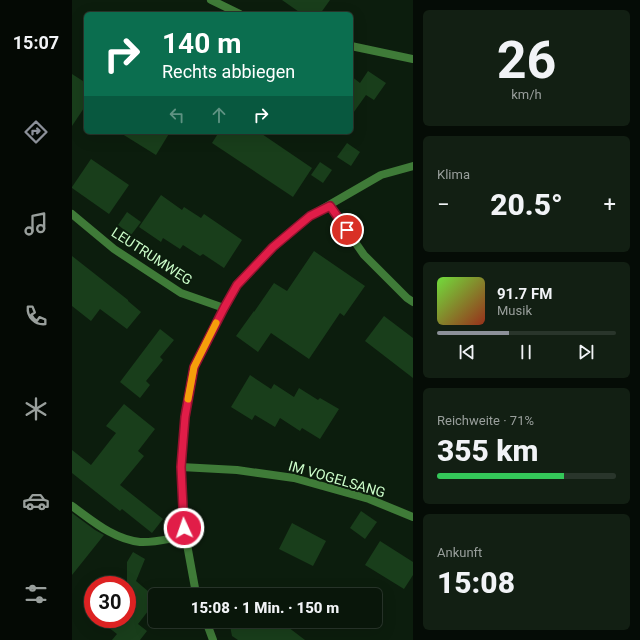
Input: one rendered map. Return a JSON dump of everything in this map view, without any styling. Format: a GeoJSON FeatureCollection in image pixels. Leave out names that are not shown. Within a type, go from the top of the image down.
{"type":"FeatureCollection","features":[{"type":"Feature","properties":{"kind":"street"},"geometry":{"type":"LineString","coordinates":[[211,0],[236,12]]}},
{"type":"Feature","properties":{"kind":"street"},"geometry":{"type":"LineString","coordinates":[[353,46],[413,59]]}},
{"type":"Feature","properties":{"kind":"street"},"geometry":{"type":"LineString","coordinates":[[196,588],[184,528],[181,467],[185,417],[194,367],[224,308],[237,285],[273,247],[310,216],[330,206],[380,175],[413,166]]}},
{"type":"Feature","properties":{"kind":"street"},"geometry":{"type":"LineString","coordinates":[[330,206],[364,255],[407,298],[413,302]]}},
{"type":"Feature","properties":{"kind":"street","name":"LEUTRUMWEG"},"geometry":{"type":"LineString","coordinates":[[72,214],[114,249],[181,293],[224,308]]}},
{"type":"Feature","properties":{"kind":"street","name":"IM VOGELSANG"},"geometry":{"type":"LineString","coordinates":[[181,467],[237,470],[294,478],[369,499],[413,517]]}},
{"type":"Feature","properties":{"kind":"street"},"geometry":{"type":"LineString","coordinates":[[72,506],[117,537],[140,542],[160,541],[186,536]]}},
{"type":"Feature","properties":{"kind":"street"},"geometry":{"type":"LineString","coordinates":[[209,628],[213,640]]}},
{"type":"Feature","properties":{"kind":"building"},"geometry":{"type":"Polygon","coordinates":[[[282,0],[330,0],[321,12],[299,12],[282,0]]]}},
{"type":"Feature","properties":{"kind":"building"},"geometry":{"type":"Polygon","coordinates":[[[368,71],[386,83],[374,100],[366,95],[353,113],[353,78],[360,83],[368,71]]]}},
{"type":"Feature","properties":{"kind":"building"},"geometry":{"type":"Polygon","coordinates":[[[72,74],[84,82],[84,108],[72,126],[72,74]]]}},
{"type":"Feature","properties":{"kind":"building"},"geometry":{"type":"Polygon","coordinates":[[[122,134],[169,134],[156,155],[122,134]]]}},
{"type":"Feature","properties":{"kind":"building"},"geometry":{"type":"Polygon","coordinates":[[[218,134],[262,134],[312,168],[293,197],[212,143],[218,134]]]}},
{"type":"Feature","properties":{"kind":"building"},"geometry":{"type":"Polygon","coordinates":[[[347,143],[360,152],[351,166],[337,157],[347,143]]]}},
{"type":"Feature","properties":{"kind":"building"},"geometry":{"type":"Polygon","coordinates":[[[91,159],[129,185],[109,214],[72,188],[91,159]]]}},
{"type":"Feature","properties":{"kind":"building"},"geometry":{"type":"Polygon","coordinates":[[[320,162],[332,170],[323,183],[311,175],[320,162]]]}},
{"type":"Feature","properties":{"kind":"building"},"geometry":{"type":"Polygon","coordinates":[[[161,195],[182,210],[184,207],[201,218],[204,214],[242,240],[224,268],[203,254],[200,256],[183,245],[180,249],[163,238],[161,242],[139,227],[161,195]]]}},
{"type":"Feature","properties":{"kind":"building"},"geometry":{"type":"Polygon","coordinates":[[[127,212],[141,222],[131,235],[118,225],[127,212]]]}},
{"type":"Feature","properties":{"kind":"building"},"geometry":{"type":"Polygon","coordinates":[[[314,251],[365,286],[344,316],[340,313],[309,359],[271,333],[258,352],[236,336],[274,283],[287,291],[314,251]]]}},
{"type":"Feature","properties":{"kind":"building"},"geometry":{"type":"Polygon","coordinates":[[[72,256],[141,312],[127,329],[100,309],[91,321],[72,306],[72,256]]]}},
{"type":"Feature","properties":{"kind":"building"},"geometry":{"type":"Polygon","coordinates":[[[384,316],[413,338],[413,378],[365,341],[384,316]]]}},
{"type":"Feature","properties":{"kind":"building"},"geometry":{"type":"Polygon","coordinates":[[[160,329],[174,340],[160,357],[163,360],[146,381],[150,385],[140,398],[120,382],[160,329]]]}},
{"type":"Feature","properties":{"kind":"building"},"geometry":{"type":"Polygon","coordinates":[[[250,375],[271,389],[274,384],[294,397],[299,388],[318,400],[320,398],[339,409],[320,439],[302,428],[300,431],[280,418],[275,427],[255,415],[252,420],[231,407],[250,375]]]}},
{"type":"Feature","properties":{"kind":"building"},"geometry":{"type":"Polygon","coordinates":[[[124,404],[155,429],[138,451],[144,456],[120,485],[163,519],[152,533],[122,509],[120,511],[72,473],[72,450],[91,465],[116,433],[106,426],[124,404]]]}},
{"type":"Feature","properties":{"kind":"building"},"geometry":{"type":"Polygon","coordinates":[[[361,511],[377,522],[365,539],[350,528],[361,511]]]}},
{"type":"Feature","properties":{"kind":"building"},"geometry":{"type":"Polygon","coordinates":[[[72,513],[104,535],[72,575],[72,513]]]}},
{"type":"Feature","properties":{"kind":"building"},"geometry":{"type":"Polygon","coordinates":[[[292,523],[326,541],[313,566],[279,549],[292,523]]]}},
{"type":"Feature","properties":{"kind":"building"},"geometry":{"type":"Polygon","coordinates":[[[380,541],[413,562],[413,575],[404,589],[365,565],[380,541]]]}},
{"type":"Feature","properties":{"kind":"building"},"geometry":{"type":"Polygon","coordinates":[[[133,552],[145,559],[136,581],[136,576],[127,576],[127,562],[133,552]]]}},
{"type":"Feature","properties":{"kind":"building"},"geometry":{"type":"Polygon","coordinates":[[[136,581],[148,591],[148,611],[138,624],[147,631],[140,640],[112,640],[117,634],[109,628],[136,628],[136,581]]]}},
{"type":"Feature","properties":{"kind":"building"},"geometry":{"type":"Polygon","coordinates":[[[230,628],[289,628],[305,640],[238,640],[232,636],[230,628]]]}},
{"type":"Feature","properties":{"kind":"slow traffic"},"geometry":{"type":"LineString","coordinates":[[188,399],[194,367],[216,323]]}},
{"type":"Feature","properties":{"kind":"route"},"geometry":{"type":"LineString","coordinates":[[184,528],[181,467],[185,417],[194,367],[224,308],[237,285],[273,247],[310,216],[330,206],[347,230]]}}]}
